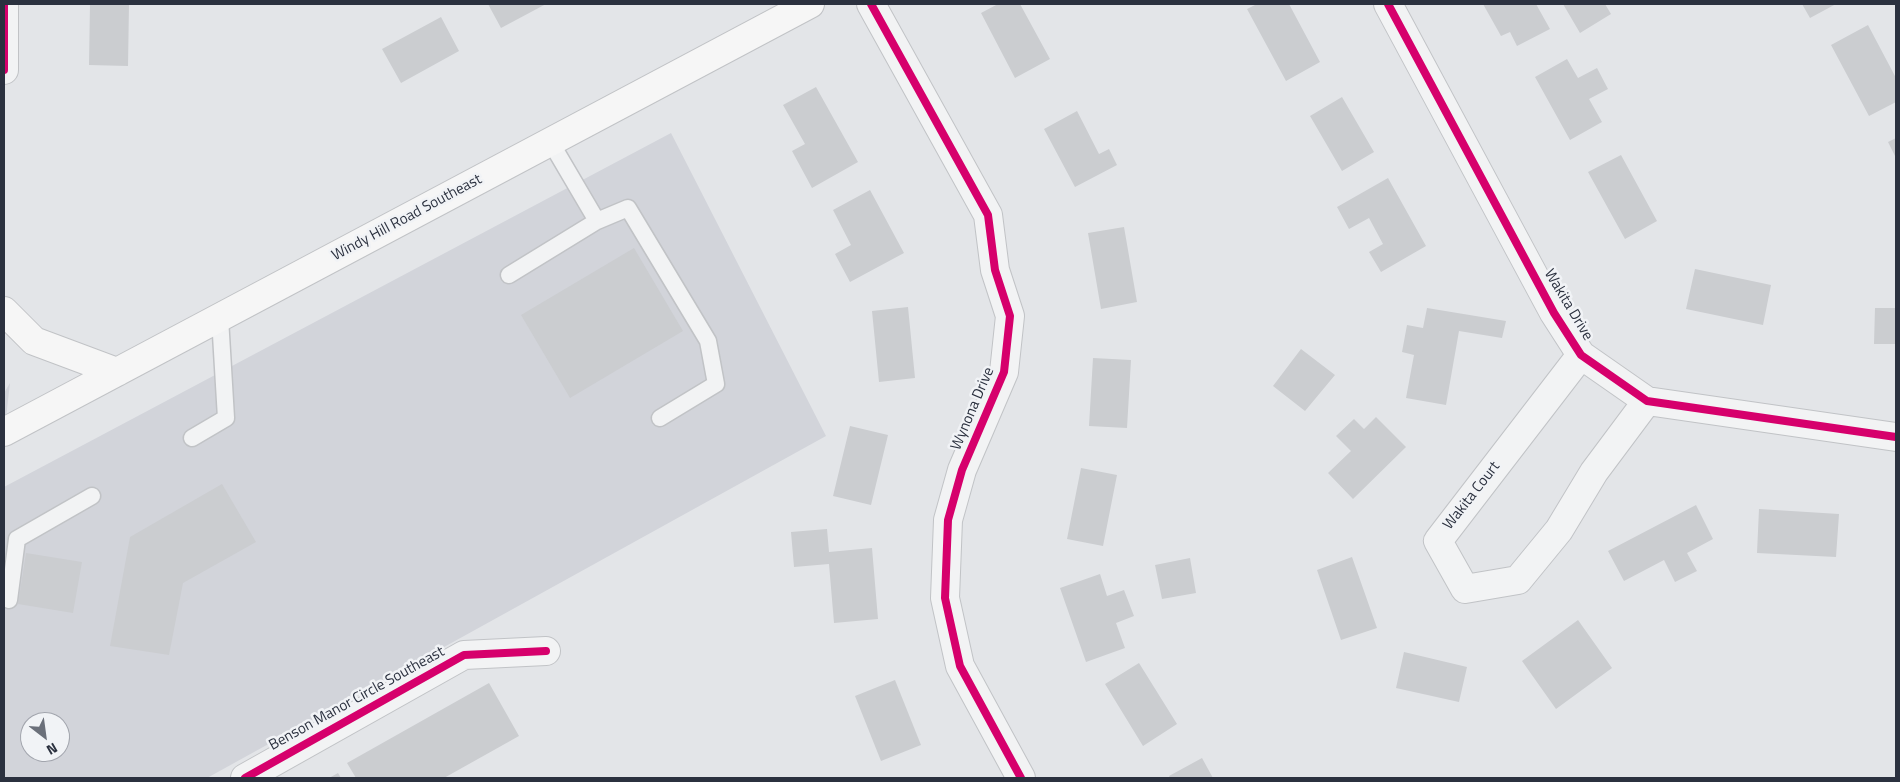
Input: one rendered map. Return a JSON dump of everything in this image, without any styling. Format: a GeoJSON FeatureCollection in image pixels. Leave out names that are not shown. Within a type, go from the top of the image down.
{"type":"FeatureCollection","features":[{"type":"Feature","properties":{"kind":"main road","name":"Windy Hill Road Southeast"},"geometry":{"type":"LineString","coordinates":[[4,432],[810,4]]}},
{"type":"Feature","properties":{"kind":"main road"},"geometry":{"type":"LineString","coordinates":[[4,311],[34,341],[117,372]]}},
{"type":"Feature","properties":{"kind":"street"},"geometry":{"type":"LineString","coordinates":[[4,4],[4,70]]}},
{"type":"Feature","properties":{"kind":"street","name":"Wynona Drive"},"geometry":{"type":"LineString","coordinates":[[871,4],[988,216],[995,270],[1010,316],[1004,372],[962,470],[948,520],[945,598],[960,666],[1021,778]]}},
{"type":"Feature","properties":{"kind":"street","name":"Wakita Drive"},"geometry":{"type":"LineString","coordinates":[[1388,4],[1554,313],[1582,355],[1647,400],[1896,437]]}},
{"type":"Feature","properties":{"kind":"street","name":"Wakita Court"},"geometry":{"type":"LineString","coordinates":[[1582,355],[1438,541],[1465,589],[1518,580],[1559,530],[1594,472],[1647,400]]}},
{"type":"Feature","properties":{"kind":"street","name":"Benson Manor Circle Southeast"},"geometry":{"type":"LineString","coordinates":[[245,778],[464,655],[546,651]]}},
{"type":"Feature","properties":{"kind":"lane"},"geometry":{"type":"LineString","coordinates":[[550,141],[597,221]]}},
{"type":"Feature","properties":{"kind":"lane"},"geometry":{"type":"LineString","coordinates":[[509,275],[597,221],[628,208],[708,341],[716,384],[660,418]]}},
{"type":"Feature","properties":{"kind":"lane"},"geometry":{"type":"LineString","coordinates":[[192,438],[226,418],[220,318]]}},
{"type":"Feature","properties":{"kind":"lane"},"geometry":{"type":"LineString","coordinates":[[9,600],[17,539],[92,496]]}},
{"type":"Feature","properties":{"kind":"shaded area"},"geometry":{"type":"Polygon","coordinates":[[[671,133],[826,436],[207,778],[4,778],[4,487],[671,133]]]}},
{"type":"Feature","properties":{"kind":"shaded area"},"geometry":{"type":"Polygon","coordinates":[[[10,383],[4,435],[4,393],[10,383]]]}},
{"type":"Feature","properties":{"kind":"building"},"geometry":{"type":"Polygon","coordinates":[[[90,4],[129,4],[128,66],[89,65],[90,4]]]}},
{"type":"Feature","properties":{"kind":"building"},"geometry":{"type":"Polygon","coordinates":[[[488,4],[546,4],[501,28],[488,4]]]}},
{"type":"Feature","properties":{"kind":"building"},"geometry":{"type":"Polygon","coordinates":[[[998,4],[1020,4],[1050,59],[1015,78],[981,13],[998,4]]]}},
{"type":"Feature","properties":{"kind":"building"},"geometry":{"type":"Polygon","coordinates":[[[1257,4],[1289,4],[1320,62],[1286,81],[1247,9],[1257,4]]]}},
{"type":"Feature","properties":{"kind":"building"},"geometry":{"type":"Polygon","coordinates":[[[1483,4],[1536,4],[1550,29],[1517,46],[1510,32],[1501,36],[1483,4]]]}},
{"type":"Feature","properties":{"kind":"building"},"geometry":{"type":"Polygon","coordinates":[[[1563,4],[1605,4],[1611,14],[1580,33],[1563,4]]]}},
{"type":"Feature","properties":{"kind":"building"},"geometry":{"type":"Polygon","coordinates":[[[1802,4],[1836,4],[1810,18],[1802,4]]]}},
{"type":"Feature","properties":{"kind":"building"},"geometry":{"type":"Polygon","coordinates":[[[441,17],[459,51],[401,83],[382,49],[441,17]]]}},
{"type":"Feature","properties":{"kind":"building"},"geometry":{"type":"Polygon","coordinates":[[[1868,25],[1896,78],[1896,102],[1869,116],[1831,45],[1868,25]]]}},
{"type":"Feature","properties":{"kind":"building"},"geometry":{"type":"Polygon","coordinates":[[[1567,59],[1578,78],[1597,68],[1608,89],[1589,99],[1602,122],[1570,140],[1535,77],[1567,59]]]}},
{"type":"Feature","properties":{"kind":"building"},"geometry":{"type":"Polygon","coordinates":[[[816,87],[858,162],[812,188],[792,151],[805,144],[783,105],[816,87]]]}},
{"type":"Feature","properties":{"kind":"building"},"geometry":{"type":"Polygon","coordinates":[[[1342,97],[1374,152],[1342,171],[1310,116],[1342,97]]]}},
{"type":"Feature","properties":{"kind":"building"},"geometry":{"type":"Polygon","coordinates":[[[1077,111],[1099,154],[1109,149],[1117,165],[1075,187],[1044,129],[1077,111]]]}},
{"type":"Feature","properties":{"kind":"building"},"geometry":{"type":"Polygon","coordinates":[[[1896,138],[1896,158],[1888,142],[1896,138]]]}},
{"type":"Feature","properties":{"kind":"building"},"geometry":{"type":"Polygon","coordinates":[[[1621,155],[1657,221],[1625,239],[1588,172],[1621,155]]]}},
{"type":"Feature","properties":{"kind":"building"},"geometry":{"type":"Polygon","coordinates":[[[1388,178],[1426,246],[1381,272],[1369,252],[1383,244],[1369,218],[1349,229],[1337,207],[1388,178]]]}},
{"type":"Feature","properties":{"kind":"building"},"geometry":{"type":"Polygon","coordinates":[[[870,190],[904,253],[850,282],[835,254],[851,245],[833,210],[870,190]]]}},
{"type":"Feature","properties":{"kind":"building"},"geometry":{"type":"Polygon","coordinates":[[[1124,227],[1137,302],[1101,309],[1088,233],[1124,227]]]}},
{"type":"Feature","properties":{"kind":"building"},"geometry":{"type":"Polygon","coordinates":[[[634,248],[683,331],[570,398],[521,315],[634,248]]]}},
{"type":"Feature","properties":{"kind":"building"},"geometry":{"type":"Polygon","coordinates":[[[1695,269],[1771,285],[1763,325],[1686,309],[1695,269]]]}},
{"type":"Feature","properties":{"kind":"building"},"geometry":{"type":"Polygon","coordinates":[[[908,307],[915,378],[879,382],[872,311],[908,307]]]}},
{"type":"Feature","properties":{"kind":"building"},"geometry":{"type":"Polygon","coordinates":[[[1427,308],[1506,321],[1502,338],[1459,331],[1446,405],[1406,398],[1414,355],[1402,352],[1407,325],[1423,328],[1427,308]]]}},
{"type":"Feature","properties":{"kind":"building"},"geometry":{"type":"Polygon","coordinates":[[[1875,308],[1896,308],[1896,344],[1874,344],[1875,308]]]}},
{"type":"Feature","properties":{"kind":"building"},"geometry":{"type":"Polygon","coordinates":[[[1301,349],[1335,375],[1305,411],[1273,386],[1301,349]]]}},
{"type":"Feature","properties":{"kind":"building"},"geometry":{"type":"Polygon","coordinates":[[[1093,358],[1131,360],[1127,428],[1089,426],[1093,358]]]}},
{"type":"Feature","properties":{"kind":"building"},"geometry":{"type":"Polygon","coordinates":[[[1376,417],[1406,447],[1353,499],[1328,473],[1351,451],[1336,436],[1354,419],[1364,429],[1376,417]]]}},
{"type":"Feature","properties":{"kind":"building"},"geometry":{"type":"Polygon","coordinates":[[[850,426],[888,435],[871,505],[833,496],[850,426]]]}},
{"type":"Feature","properties":{"kind":"building"},"geometry":{"type":"Polygon","coordinates":[[[1081,468],[1117,475],[1103,546],[1067,539],[1081,468]]]}},
{"type":"Feature","properties":{"kind":"building"},"geometry":{"type":"Polygon","coordinates":[[[222,484],[256,542],[183,583],[169,655],[110,646],[130,537],[222,484]]]}},
{"type":"Feature","properties":{"kind":"building"},"geometry":{"type":"Polygon","coordinates":[[[1696,505],[1713,539],[1687,553],[1697,571],[1675,582],[1664,560],[1624,581],[1608,551],[1696,505]]]}},
{"type":"Feature","properties":{"kind":"building"},"geometry":{"type":"Polygon","coordinates":[[[1759,509],[1839,514],[1836,557],[1757,553],[1759,509]]]}},
{"type":"Feature","properties":{"kind":"building"},"geometry":{"type":"Polygon","coordinates":[[[827,529],[829,552],[872,548],[878,619],[834,623],[829,564],[794,567],[791,532],[827,529]]]}},
{"type":"Feature","properties":{"kind":"building"},"geometry":{"type":"Polygon","coordinates":[[[26,553],[82,562],[73,613],[18,604],[26,553]]]}},
{"type":"Feature","properties":{"kind":"building"},"geometry":{"type":"Polygon","coordinates":[[[1352,557],[1377,628],[1341,640],[1317,570],[1352,557]]]}},
{"type":"Feature","properties":{"kind":"building"},"geometry":{"type":"Polygon","coordinates":[[[1190,558],[1196,593],[1162,599],[1155,565],[1190,558]]]}},
{"type":"Feature","properties":{"kind":"building"},"geometry":{"type":"Polygon","coordinates":[[[1100,574],[1107,596],[1124,590],[1134,616],[1116,623],[1125,648],[1086,662],[1060,588],[1100,574]]]}},
{"type":"Feature","properties":{"kind":"building"},"geometry":{"type":"Polygon","coordinates":[[[1578,620],[1612,668],[1556,709],[1522,661],[1578,620]]]}},
{"type":"Feature","properties":{"kind":"building"},"geometry":{"type":"Polygon","coordinates":[[[1404,652],[1467,667],[1459,702],[1396,688],[1404,652]]]}},
{"type":"Feature","properties":{"kind":"building"},"geometry":{"type":"Polygon","coordinates":[[[1139,663],[1177,724],[1143,746],[1105,684],[1139,663]]]}},
{"type":"Feature","properties":{"kind":"building"},"geometry":{"type":"Polygon","coordinates":[[[895,680],[921,745],[881,761],[855,696],[895,680]]]}},
{"type":"Feature","properties":{"kind":"building"},"geometry":{"type":"Polygon","coordinates":[[[489,683],[519,736],[444,778],[356,778],[347,763],[489,683]]]}},
{"type":"Feature","properties":{"kind":"building"},"geometry":{"type":"Polygon","coordinates":[[[1202,758],[1213,778],[1170,778],[1169,776],[1202,758]]]}},
{"type":"Feature","properties":{"kind":"building"},"geometry":{"type":"Polygon","coordinates":[[[338,773],[341,778],[329,778],[338,773]]]}},
{"type":"Feature","properties":{"kind":"cycle path"},"geometry":{"type":"LineString","coordinates":[[4,4],[4,70]]}},
{"type":"Feature","properties":{"kind":"cycle path"},"geometry":{"type":"LineString","coordinates":[[871,4],[988,215],[995,270],[1010,316],[1004,372],[962,470],[948,520],[945,598],[960,666],[1021,778]]}},
{"type":"Feature","properties":{"kind":"cycle path"},"geometry":{"type":"LineString","coordinates":[[1388,4],[1554,313],[1581,355],[1647,401],[1896,437]]}},
{"type":"Feature","properties":{"kind":"cycle path"},"geometry":{"type":"LineString","coordinates":[[245,778],[464,655],[546,651]]}}]}
